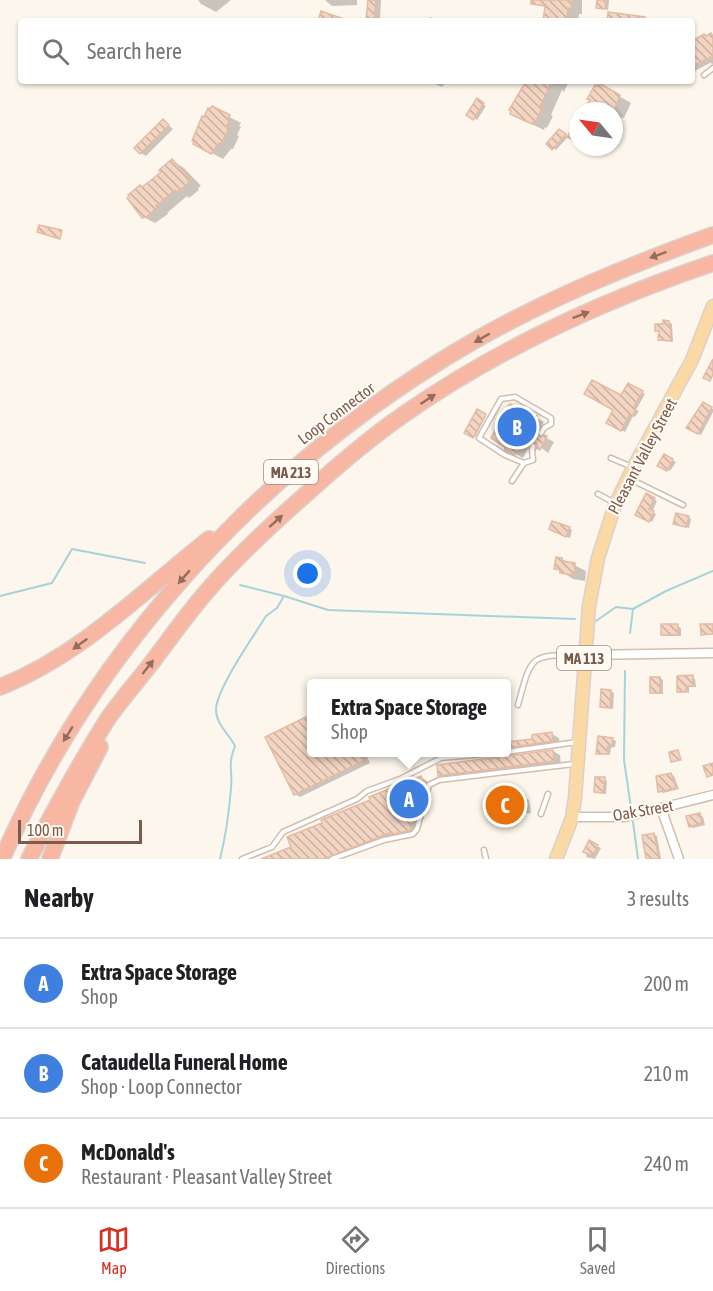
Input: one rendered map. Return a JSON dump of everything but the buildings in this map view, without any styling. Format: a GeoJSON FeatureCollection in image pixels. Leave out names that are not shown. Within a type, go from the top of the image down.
{"type":"FeatureCollection","features":[{"type":"Feature","properties":{"kind":"highway","name":"Loop Connector"},"geometry":{"type":"LineString","coordinates":[[2,859],[30,799],[61,744],[95,692],[181,580],[272,488],[377,404],[443,360],[506,324],[600,278],[713,235]]}},
{"type":"Feature","properties":{"kind":"highway","name":"MA 213"},"geometry":{"type":"LineString","coordinates":[[29,859],[81,763],[108,718],[127,693],[208,590],[260,536],[334,470],[402,416],[460,378],[572,318],[673,276],[713,263]]}},
{"type":"Feature","properties":{"kind":"highway"},"geometry":{"type":"LineString","coordinates":[[0,687],[18,680],[77,647],[272,488]]}},
{"type":"Feature","properties":{"kind":"highway"},"geometry":{"type":"LineString","coordinates":[[50,859],[72,801],[127,693]]}},
{"type":"Feature","properties":{"kind":"main road","name":"Pleasant Valley Street"},"geometry":{"type":"LineString","coordinates":[[556,859],[572,817],[578,764],[584,655],[593,580],[608,522],[630,472],[683,378],[713,306]]}},
{"type":"Feature","properties":{"kind":"street"},"geometry":{"type":"LineString","coordinates":[[584,655],[713,653]]}},
{"type":"Feature","properties":{"kind":"street","name":"Oak Street"},"geometry":{"type":"LineString","coordinates":[[572,817],[625,816],[713,795]]}},
{"type":"Feature","properties":{"kind":"street"},"geometry":{"type":"LineString","coordinates":[[661,808],[679,859]]}},
{"type":"Feature","properties":{"kind":"lane"},"geometry":{"type":"LineString","coordinates":[[704,75],[713,68]]}},
{"type":"Feature","properties":{"kind":"lane"},"geometry":{"type":"LineString","coordinates":[[533,446],[533,460],[524,462],[505,455],[479,438],[501,399],[515,397],[551,418],[551,424],[541,433]]}},
{"type":"Feature","properties":{"kind":"lane"},"geometry":{"type":"LineString","coordinates":[[610,458],[683,505]]}},
{"type":"Feature","properties":{"kind":"lane"},"geometry":{"type":"LineString","coordinates":[[512,482],[524,462]]}},
{"type":"Feature","properties":{"kind":"lane"},"geometry":{"type":"LineString","coordinates":[[598,495],[616,503]]}},
{"type":"Feature","properties":{"kind":"lane"},"geometry":{"type":"LineString","coordinates":[[518,705],[528,667],[533,662],[545,656],[584,655]]}},
{"type":"Feature","properties":{"kind":"lane"},"geometry":{"type":"LineString","coordinates":[[511,751],[579,742]]}},
{"type":"Feature","properties":{"kind":"lane"},"geometry":{"type":"LineString","coordinates":[[242,859],[272,847],[283,832],[357,799],[367,791],[400,779],[441,758],[452,757]]}},
{"type":"Feature","properties":{"kind":"lane"},"geometry":{"type":"LineString","coordinates":[[332,859],[384,840],[395,840],[413,834],[417,829],[429,785],[439,780],[578,764]]}},
{"type":"Feature","properties":{"kind":"lane"},"geometry":{"type":"LineString","coordinates":[[541,814],[548,794]]}},
{"type":"Feature","properties":{"kind":"lane"},"geometry":{"type":"LineString","coordinates":[[484,849],[486,859]]}},
{"type":"Feature","properties":{"kind":"waterway"},"geometry":{"type":"LineString","coordinates":[[0,596],[52,583],[72,549],[145,563]]}},
{"type":"Feature","properties":{"kind":"waterway"},"geometry":{"type":"LineString","coordinates":[[630,633],[633,609],[666,591],[713,571]]}},
{"type":"Feature","properties":{"kind":"waterway"},"geometry":{"type":"LineString","coordinates":[[240,585],[328,610],[575,619]]}},
{"type":"Feature","properties":{"kind":"waterway"},"geometry":{"type":"LineString","coordinates":[[220,859],[228,815],[231,764],[235,746],[218,720],[216,710],[218,701],[222,689],[245,649],[266,616],[277,608],[284,596]]}},
{"type":"Feature","properties":{"kind":"waterway"},"geometry":{"type":"LineString","coordinates":[[596,621],[616,607],[633,609]]}},
{"type":"Feature","properties":{"kind":"waterway"},"geometry":{"type":"LineString","coordinates":[[625,671],[624,760],[631,808]]}},
{"type":"Feature","properties":{"kind":"waterway"},"geometry":{"type":"LineString","coordinates":[[633,822],[638,859]]}},
{"type":"Feature","properties":{"kind":"place","name":"Cataudella Funeral Home"},"geometry":{"type":"Point","coordinates":[517,427]}},
{"type":"Feature","properties":{"kind":"place","name":"Extra Space Storage"},"geometry":{"type":"Point","coordinates":[409,799]}},
{"type":"Feature","properties":{"kind":"place","name":"McDonald's"},"geometry":{"type":"Point","coordinates":[505,805]}}]}
